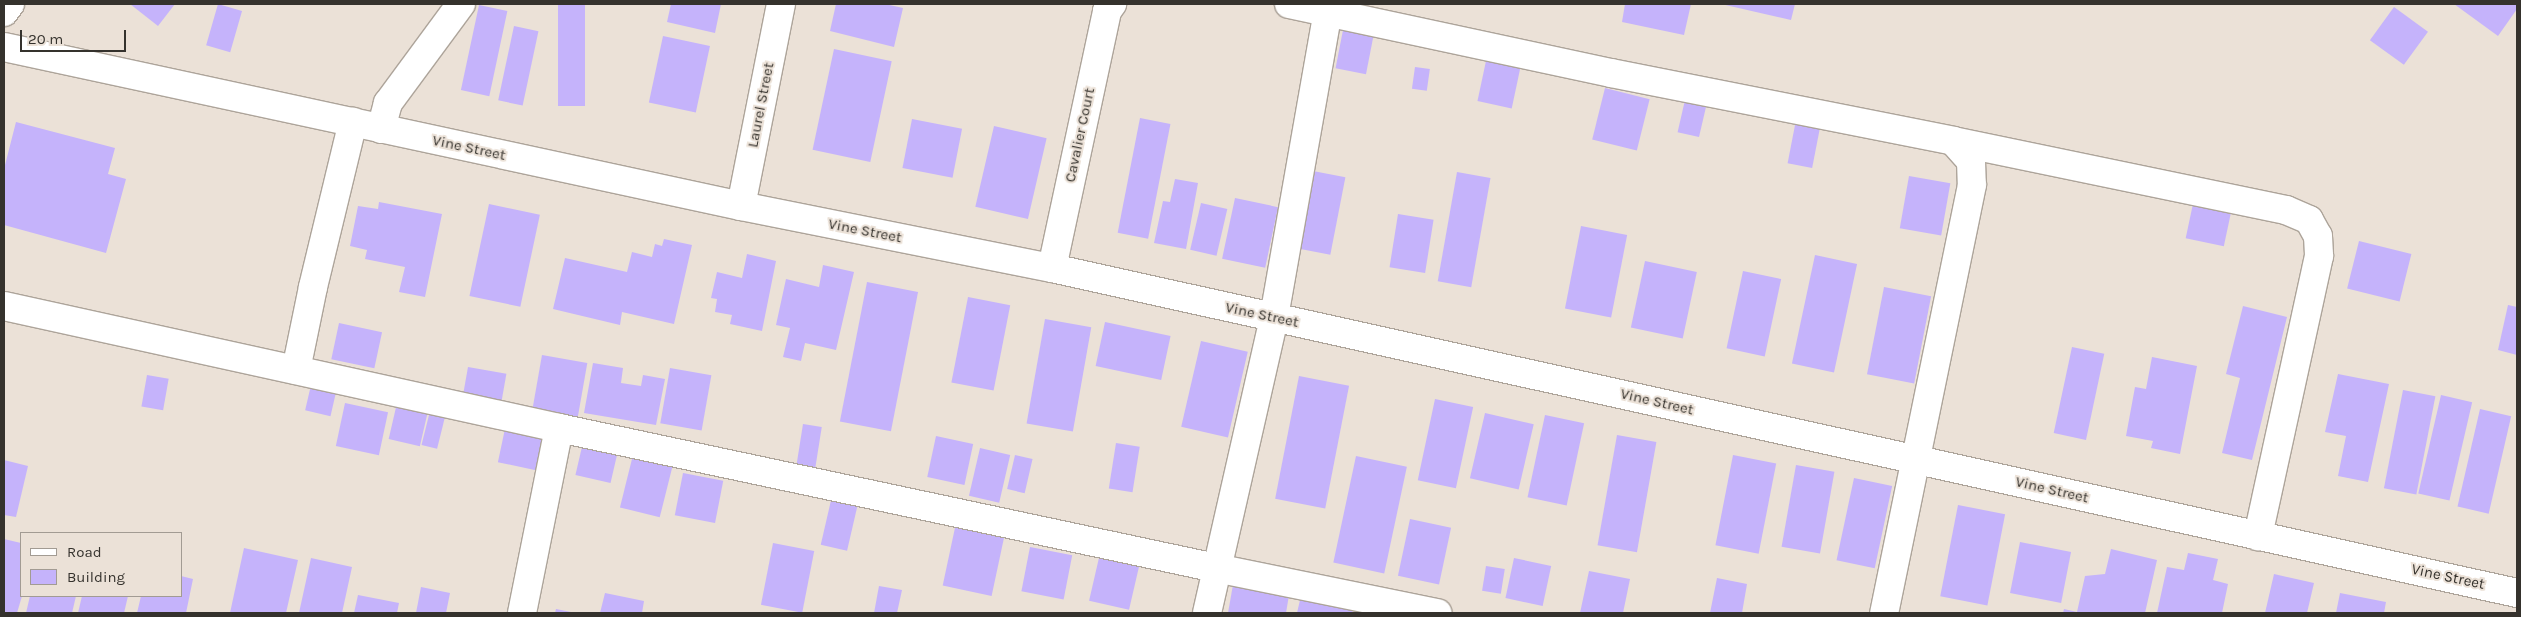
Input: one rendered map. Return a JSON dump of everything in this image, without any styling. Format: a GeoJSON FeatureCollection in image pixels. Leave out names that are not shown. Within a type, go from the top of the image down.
{"type":"FeatureCollection","features":[{"type":"Feature","properties":{"kind":"street"},"geometry":{"type":"LineString","coordinates":[[4,12],[10,4]]}},
{"type":"Feature","properties":{"kind":"street"},"geometry":{"type":"LineString","coordinates":[[381,129],[388,103],[462,4]]}},
{"type":"Feature","properties":{"kind":"street","name":"Laurel Street"},"geometry":{"type":"LineString","coordinates":[[742,206],[781,4]]}},
{"type":"Feature","properties":{"kind":"street","name":"Cavalier Court"},"geometry":{"type":"LineString","coordinates":[[1052,268],[1107,11],[1112,4]]}},
{"type":"Feature","properties":{"kind":"street"},"geometry":{"type":"LineString","coordinates":[[1289,4],[1611,73],[2286,210],[2309,220],[2318,236],[2319,256],[2258,536]]}},
{"type":"Feature","properties":{"kind":"street"},"geometry":{"type":"LineString","coordinates":[[1207,613],[1274,317],[1328,12]]}},
{"type":"Feature","properties":{"kind":"street","name":"Vine Street"},"geometry":{"type":"LineString","coordinates":[[4,47],[742,206],[1052,268],[2517,593]]}},
{"type":"Feature","properties":{"kind":"street"},"geometry":{"type":"LineString","coordinates":[[296,370],[313,288],[353,122]]}},
{"type":"Feature","properties":{"kind":"street"},"geometry":{"type":"LineString","coordinates":[[1884,613],[1972,185],[1971,161],[1953,141]]}},
{"type":"Feature","properties":{"kind":"street"},"geometry":{"type":"LineString","coordinates":[[4,306],[559,428],[1216,568],[1437,613]]}},
{"type":"Feature","properties":{"kind":"street"},"geometry":{"type":"LineString","coordinates":[[522,613],[559,428]]}},
{"type":"Feature","properties":{"kind":"building"},"geometry":{"type":"Polygon","coordinates":[[[130,4],[175,4],[158,26],[130,4]]]}},
{"type":"Feature","properties":{"kind":"building"},"geometry":{"type":"Polygon","coordinates":[[[218,4],[242,11],[230,52],[206,45],[218,4]]]}},
{"type":"Feature","properties":{"kind":"building"},"geometry":{"type":"Polygon","coordinates":[[[558,4],[585,4],[585,106],[558,106],[558,4]]]}},
{"type":"Feature","properties":{"kind":"building"},"geometry":{"type":"Polygon","coordinates":[[[671,4],[721,4],[715,33],[667,22],[671,4]]]}},
{"type":"Feature","properties":{"kind":"building"},"geometry":{"type":"Polygon","coordinates":[[[836,4],[885,4],[903,8],[894,47],[830,31],[836,4]]]}},
{"type":"Feature","properties":{"kind":"building"},"geometry":{"type":"Polygon","coordinates":[[[1625,4],[1691,4],[1684,35],[1622,22],[1625,4]]]}},
{"type":"Feature","properties":{"kind":"building"},"geometry":{"type":"Polygon","coordinates":[[[1721,4],[1795,4],[1791,20],[1721,4]]]}},
{"type":"Feature","properties":{"kind":"building"},"geometry":{"type":"Polygon","coordinates":[[[2454,4],[2517,4],[2517,9],[2498,36],[2454,4]]]}},
{"type":"Feature","properties":{"kind":"building"},"geometry":{"type":"Polygon","coordinates":[[[479,5],[507,11],[489,96],[461,90],[479,5]]]}},
{"type":"Feature","properties":{"kind":"building"},"geometry":{"type":"Polygon","coordinates":[[[2394,7],[2428,32],[2404,65],[2370,40],[2394,7]]]}},
{"type":"Feature","properties":{"kind":"building"},"geometry":{"type":"Polygon","coordinates":[[[514,26],[538,31],[523,106],[498,100],[514,26]]]}},
{"type":"Feature","properties":{"kind":"building"},"geometry":{"type":"Polygon","coordinates":[[[1343,30],[1373,36],[1366,74],[1336,68],[1343,30]]]}},
{"type":"Feature","properties":{"kind":"building"},"geometry":{"type":"Polygon","coordinates":[[[663,36],[710,46],[696,112],[649,103],[663,36]]]}},
{"type":"Feature","properties":{"kind":"building"},"geometry":{"type":"Polygon","coordinates":[[[834,49],[892,61],[870,162],[813,150],[834,49]]]}},
{"type":"Feature","properties":{"kind":"building"},"geometry":{"type":"Polygon","coordinates":[[[1486,61],[1520,68],[1512,108],[1477,101],[1486,61]]]}},
{"type":"Feature","properties":{"kind":"building"},"geometry":{"type":"Polygon","coordinates":[[[1415,67],[1430,69],[1427,91],[1412,89],[1415,67]]]}},
{"type":"Feature","properties":{"kind":"building"},"geometry":{"type":"Polygon","coordinates":[[[1605,88],[1650,99],[1637,151],[1592,139],[1605,88]]]}},
{"type":"Feature","properties":{"kind":"building"},"geometry":{"type":"Polygon","coordinates":[[[1685,100],[1706,105],[1699,137],[1678,132],[1685,100]]]}},
{"type":"Feature","properties":{"kind":"building"},"geometry":{"type":"Polygon","coordinates":[[[1140,118],[1170,124],[1148,239],[1118,233],[1140,118]]]}},
{"type":"Feature","properties":{"kind":"building"},"geometry":{"type":"Polygon","coordinates":[[[912,119],[962,129],[953,178],[902,168],[912,119]]]}},
{"type":"Feature","properties":{"kind":"building"},"geometry":{"type":"Polygon","coordinates":[[[1796,120],[1821,125],[1812,168],[1788,163],[1796,120]]]}},
{"type":"Feature","properties":{"kind":"building"},"geometry":{"type":"Polygon","coordinates":[[[16,122],[115,148],[108,174],[126,179],[106,253],[4,225],[4,169],[16,122]]]}},
{"type":"Feature","properties":{"kind":"building"},"geometry":{"type":"Polygon","coordinates":[[[994,126],[1047,138],[1028,219],[975,207],[994,126]]]}},
{"type":"Feature","properties":{"kind":"building"},"geometry":{"type":"Polygon","coordinates":[[[1313,171],[1345,177],[1330,255],[1298,249],[1313,171]]]}},
{"type":"Feature","properties":{"kind":"building"},"geometry":{"type":"Polygon","coordinates":[[[1457,172],[1490,178],[1471,287],[1438,281],[1457,172]]]}},
{"type":"Feature","properties":{"kind":"building"},"geometry":{"type":"Polygon","coordinates":[[[1909,176],[1950,183],[1941,235],[1900,228],[1909,176]]]}},
{"type":"Feature","properties":{"kind":"building"},"geometry":{"type":"Polygon","coordinates":[[[1175,179],[1198,183],[1186,249],[1154,243],[1163,201],[1170,202],[1175,179]]]}},
{"type":"Feature","properties":{"kind":"building"},"geometry":{"type":"Polygon","coordinates":[[[1235,198],[1278,207],[1265,268],[1222,259],[1235,198]]]}},
{"type":"Feature","properties":{"kind":"building"},"geometry":{"type":"Polygon","coordinates":[[[2194,199],[2232,207],[2224,246],[2186,238],[2194,199]]]}},
{"type":"Feature","properties":{"kind":"building"},"geometry":{"type":"Polygon","coordinates":[[[379,202],[442,214],[425,297],[399,292],[405,267],[365,259],[367,250],[350,246],[358,206],[378,209],[379,202]]]}},
{"type":"Feature","properties":{"kind":"building"},"geometry":{"type":"Polygon","coordinates":[[[1201,203],[1227,209],[1217,256],[1190,250],[1201,203]]]}},
{"type":"Feature","properties":{"kind":"building"},"geometry":{"type":"Polygon","coordinates":[[[489,204],[540,215],[520,307],[469,296],[489,204]]]}},
{"type":"Feature","properties":{"kind":"building"},"geometry":{"type":"Polygon","coordinates":[[[1398,214],[1434,220],[1425,273],[1390,267],[1398,214]]]}},
{"type":"Feature","properties":{"kind":"building"},"geometry":{"type":"Polygon","coordinates":[[[1581,226],[1627,235],[1611,317],[1565,308],[1581,226]]]}},
{"type":"Feature","properties":{"kind":"building"},"geometry":{"type":"Polygon","coordinates":[[[664,239],[692,245],[674,324],[622,312],[620,325],[553,309],[565,258],[627,272],[632,252],[652,257],[655,244],[662,246],[664,239]]]}},
{"type":"Feature","properties":{"kind":"building"},"geometry":{"type":"Polygon","coordinates":[[[2359,241],[2411,254],[2400,302],[2347,289],[2359,241]]]}},
{"type":"Feature","properties":{"kind":"building"},"geometry":{"type":"Polygon","coordinates":[[[747,254],[776,261],[762,331],[730,324],[732,315],[715,312],[717,299],[711,298],[717,272],[742,278],[747,254]]]}},
{"type":"Feature","properties":{"kind":"building"},"geometry":{"type":"Polygon","coordinates":[[[1815,255],[1857,264],[1834,373],[1792,364],[1815,255]]]}},
{"type":"Feature","properties":{"kind":"building"},"geometry":{"type":"Polygon","coordinates":[[[1645,261],[1697,272],[1683,339],[1631,328],[1645,261]]]}},
{"type":"Feature","properties":{"kind":"building"},"geometry":{"type":"Polygon","coordinates":[[[823,265],[854,272],[836,350],[805,343],[801,361],[783,357],[790,328],[776,325],[786,279],[819,287],[823,265]]]}},
{"type":"Feature","properties":{"kind":"building"},"geometry":{"type":"Polygon","coordinates":[[[1743,271],[1781,279],[1765,356],[1727,348],[1743,271]]]}},
{"type":"Feature","properties":{"kind":"building"},"geometry":{"type":"Polygon","coordinates":[[[867,282],[918,292],[891,431],[840,421],[867,282]]]}},
{"type":"Feature","properties":{"kind":"building"},"geometry":{"type":"Polygon","coordinates":[[[1884,287],[1931,296],[1914,384],[1867,374],[1884,287]]]}},
{"type":"Feature","properties":{"kind":"building"},"geometry":{"type":"Polygon","coordinates":[[[968,297],[1010,305],[994,391],[951,382],[968,297]]]}},
{"type":"Feature","properties":{"kind":"building"},"geometry":{"type":"Polygon","coordinates":[[[2508,305],[2517,307],[2517,355],[2498,350],[2508,305]]]}},
{"type":"Feature","properties":{"kind":"building"},"geometry":{"type":"Polygon","coordinates":[[[2243,306],[2287,317],[2252,460],[2222,453],[2240,378],[2226,374],[2243,306]]]}},
{"type":"Feature","properties":{"kind":"building"},"geometry":{"type":"Polygon","coordinates":[[[1045,319],[1091,327],[1073,432],[1027,423],[1045,319]]]}},
{"type":"Feature","properties":{"kind":"building"},"geometry":{"type":"Polygon","coordinates":[[[1105,322],[1171,336],[1161,380],[1096,366],[1105,322]]]}},
{"type":"Feature","properties":{"kind":"building"},"geometry":{"type":"Polygon","coordinates":[[[339,323],[382,332],[374,368],[331,359],[339,323]]]}},
{"type":"Feature","properties":{"kind":"building"},"geometry":{"type":"Polygon","coordinates":[[[1201,341],[1248,352],[1228,438],[1181,427],[1201,341]]]}},
{"type":"Feature","properties":{"kind":"building"},"geometry":{"type":"Polygon","coordinates":[[[2072,347],[2104,354],[2086,440],[2054,433],[2072,347]]]}},
{"type":"Feature","properties":{"kind":"building"},"geometry":{"type":"Polygon","coordinates":[[[542,355],[587,363],[578,418],[532,410],[542,355]]]}},
{"type":"Feature","properties":{"kind":"building"},"geometry":{"type":"Polygon","coordinates":[[[2152,357],[2197,366],[2180,454],[2151,448],[2153,441],[2126,436],[2135,387],[2146,389],[2152,357]]]}},
{"type":"Feature","properties":{"kind":"building"},"geometry":{"type":"Polygon","coordinates":[[[593,363],[623,368],[621,383],[641,386],[643,375],[665,379],[656,425],[584,413],[593,363]]]}},
{"type":"Feature","properties":{"kind":"building"},"geometry":{"type":"Polygon","coordinates":[[[468,367],[506,374],[502,400],[463,394],[468,367]]]}},
{"type":"Feature","properties":{"kind":"building"},"geometry":{"type":"Polygon","coordinates":[[[670,368],[711,375],[702,430],[660,423],[670,368]]]}},
{"type":"Feature","properties":{"kind":"building"},"geometry":{"type":"Polygon","coordinates":[[[2338,374],[2389,384],[2368,482],[2338,476],[2346,436],[2325,432],[2338,374]]]}},
{"type":"Feature","properties":{"kind":"building"},"geometry":{"type":"Polygon","coordinates":[[[147,375],[169,379],[163,410],[141,407],[147,375]]]}},
{"type":"Feature","properties":{"kind":"building"},"geometry":{"type":"Polygon","coordinates":[[[1299,376],[1349,386],[1325,508],[1275,499],[1299,376]]]}},
{"type":"Feature","properties":{"kind":"building"},"geometry":{"type":"Polygon","coordinates":[[[311,385],[336,391],[330,416],[305,410],[311,385]]]}},
{"type":"Feature","properties":{"kind":"building"},"geometry":{"type":"Polygon","coordinates":[[[2403,390],[2435,396],[2416,494],[2384,488],[2403,390]]]}},
{"type":"Feature","properties":{"kind":"building"},"geometry":{"type":"Polygon","coordinates":[[[2441,395],[2472,402],[2449,501],[2418,493],[2441,395]]]}},
{"type":"Feature","properties":{"kind":"building"},"geometry":{"type":"Polygon","coordinates":[[[1435,399],[1473,407],[1456,488],[1418,480],[1435,399]]]}},
{"type":"Feature","properties":{"kind":"building"},"geometry":{"type":"Polygon","coordinates":[[[345,403],[388,412],[379,455],[336,446],[345,403]]]}},
{"type":"Feature","properties":{"kind":"building"},"geometry":{"type":"Polygon","coordinates":[[[397,403],[428,410],[420,446],[389,439],[397,403]]]}},
{"type":"Feature","properties":{"kind":"building"},"geometry":{"type":"Polygon","coordinates":[[[2480,409],[2511,416],[2489,514],[2458,506],[2480,409]]]}},
{"type":"Feature","properties":{"kind":"building"},"geometry":{"type":"Polygon","coordinates":[[[430,411],[446,415],[437,449],[422,445],[430,411]]]}},
{"type":"Feature","properties":{"kind":"building"},"geometry":{"type":"Polygon","coordinates":[[[1485,413],[1534,424],[1519,490],[1470,478],[1485,413]]]}},
{"type":"Feature","properties":{"kind":"building"},"geometry":{"type":"Polygon","coordinates":[[[1545,415],[1584,423],[1567,505],[1528,497],[1545,415]]]}},
{"type":"Feature","properties":{"kind":"building"},"geometry":{"type":"Polygon","coordinates":[[[506,424],[545,432],[537,470],[498,462],[506,424]]]}},
{"type":"Feature","properties":{"kind":"building"},"geometry":{"type":"Polygon","coordinates":[[[803,424],[822,427],[815,467],[797,464],[803,424]]]}},
{"type":"Feature","properties":{"kind":"building"},"geometry":{"type":"Polygon","coordinates":[[[1617,435],[1656,442],[1637,552],[1598,545],[1617,435]]]}},
{"type":"Feature","properties":{"kind":"building"},"geometry":{"type":"Polygon","coordinates":[[[936,436],[973,444],[964,485],[927,477],[936,436]]]}},
{"type":"Feature","properties":{"kind":"building"},"geometry":{"type":"Polygon","coordinates":[[[584,438],[619,446],[611,483],[575,475],[584,438]]]}},
{"type":"Feature","properties":{"kind":"building"},"geometry":{"type":"Polygon","coordinates":[[[1116,443],[1140,447],[1133,492],[1109,488],[1116,443]]]}},
{"type":"Feature","properties":{"kind":"building"},"geometry":{"type":"Polygon","coordinates":[[[980,448],[1010,455],[999,503],[969,496],[980,448]]]}},
{"type":"Feature","properties":{"kind":"building"},"geometry":{"type":"Polygon","coordinates":[[[633,455],[673,465],[660,517],[620,507],[633,455]]]}},
{"type":"Feature","properties":{"kind":"building"},"geometry":{"type":"Polygon","coordinates":[[[1015,455],[1033,459],[1025,493],[1007,489],[1015,455]]]}},
{"type":"Feature","properties":{"kind":"building"},"geometry":{"type":"Polygon","coordinates":[[[1733,455],[1776,463],[1759,554],[1715,545],[1733,455]]]}},
{"type":"Feature","properties":{"kind":"building"},"geometry":{"type":"Polygon","coordinates":[[[1356,456],[1407,467],[1384,573],[1333,563],[1356,456]]]}},
{"type":"Feature","properties":{"kind":"building"},"geometry":{"type":"Polygon","coordinates":[[[4,460],[28,466],[16,517],[4,515],[4,460]]]}},
{"type":"Feature","properties":{"kind":"building"},"geometry":{"type":"Polygon","coordinates":[[[1796,465],[1834,472],[1820,554],[1782,547],[1796,465]]]}},
{"type":"Feature","properties":{"kind":"building"},"geometry":{"type":"Polygon","coordinates":[[[683,473],[723,481],[715,523],[675,515],[683,473]]]}},
{"type":"Feature","properties":{"kind":"building"},"geometry":{"type":"Polygon","coordinates":[[[1854,478],[1892,486],[1875,568],[1837,560],[1854,478]]]}},
{"type":"Feature","properties":{"kind":"building"},"geometry":{"type":"Polygon","coordinates":[[[832,496],[858,502],[847,551],[821,545],[832,496]]]}},
{"type":"Feature","properties":{"kind":"building"},"geometry":{"type":"Polygon","coordinates":[[[1958,505],[2005,514],[1987,605],[1940,596],[1958,505]]]}},
{"type":"Feature","properties":{"kind":"building"},"geometry":{"type":"Polygon","coordinates":[[[1410,519],[1451,528],[1439,584],[1398,576],[1410,519]]]}},
{"type":"Feature","properties":{"kind":"building"},"geometry":{"type":"Polygon","coordinates":[[[956,523],[1005,533],[992,596],[943,586],[956,523]]]}},
{"type":"Feature","properties":{"kind":"building"},"geometry":{"type":"Polygon","coordinates":[[[4,539],[20,543],[20,597],[22,597],[17,613],[4,613],[4,539]]]}},
{"type":"Feature","properties":{"kind":"building"},"geometry":{"type":"Polygon","coordinates":[[[2020,542],[2071,552],[2061,603],[2010,593],[2020,542]]]}},
{"type":"Feature","properties":{"kind":"building"},"geometry":{"type":"Polygon","coordinates":[[[773,543],[814,551],[802,613],[761,605],[773,543]]]}},
{"type":"Feature","properties":{"kind":"building"},"geometry":{"type":"Polygon","coordinates":[[[1030,547],[1072,555],[1064,599],[1021,591],[1030,547]]]}},
{"type":"Feature","properties":{"kind":"building"},"geometry":{"type":"Polygon","coordinates":[[[244,548],[298,560],[286,613],[230,613],[244,548]]]}},
{"type":"Feature","properties":{"kind":"building"},"geometry":{"type":"Polygon","coordinates":[[[1101,549],[1141,558],[1129,610],[1089,601],[1101,549]]]}},
{"type":"Feature","properties":{"kind":"building"},"geometry":{"type":"Polygon","coordinates":[[[2111,549],[2157,560],[2145,613],[2063,613],[2064,609],[2077,612],[2085,576],[2105,574],[2111,549]]]}},
{"type":"Feature","properties":{"kind":"building"},"geometry":{"type":"Polygon","coordinates":[[[2188,553],[2218,559],[2213,580],[2228,584],[2222,613],[2157,613],[2167,567],[2184,570],[2188,553]]]}},
{"type":"Feature","properties":{"kind":"building"},"geometry":{"type":"Polygon","coordinates":[[[311,558],[352,567],[342,613],[299,613],[311,558]]]}},
{"type":"Feature","properties":{"kind":"building"},"geometry":{"type":"Polygon","coordinates":[[[1514,558],[1551,566],[1543,606],[1505,598],[1514,558]]]}},
{"type":"Feature","properties":{"kind":"building"},"geometry":{"type":"Polygon","coordinates":[[[1486,566],[1505,569],[1501,594],[1482,591],[1486,566]]]}},
{"type":"Feature","properties":{"kind":"building"},"geometry":{"type":"Polygon","coordinates":[[[1589,571],[1630,579],[1623,613],[1580,613],[1589,571]]]}},
{"type":"Feature","properties":{"kind":"building"},"geometry":{"type":"Polygon","coordinates":[[[2274,574],[2314,583],[2307,613],[2265,613],[2274,574]]]}},
{"type":"Feature","properties":{"kind":"building"},"geometry":{"type":"Polygon","coordinates":[[[182,576],[193,579],[186,613],[137,613],[141,597],[182,597],[182,576]]]}},
{"type":"Feature","properties":{"kind":"building"},"geometry":{"type":"Polygon","coordinates":[[[1717,578],[1747,584],[1742,613],[1710,613],[1717,578]]]}},
{"type":"Feature","properties":{"kind":"building"},"geometry":{"type":"Polygon","coordinates":[[[1234,579],[1290,589],[1286,613],[1228,613],[1234,579]]]}},
{"type":"Feature","properties":{"kind":"building"},"geometry":{"type":"Polygon","coordinates":[[[879,586],[902,590],[897,613],[874,613],[879,586]]]}},
{"type":"Feature","properties":{"kind":"building"},"geometry":{"type":"Polygon","coordinates":[[[421,587],[450,593],[446,613],[416,613],[421,587]]]}},
{"type":"Feature","properties":{"kind":"building"},"geometry":{"type":"Polygon","coordinates":[[[605,593],[644,601],[642,613],[600,613],[605,593]]]}},
{"type":"Feature","properties":{"kind":"building"},"geometry":{"type":"Polygon","coordinates":[[[2340,593],[2386,602],[2384,613],[2336,613],[2340,593]]]}},
{"type":"Feature","properties":{"kind":"building"},"geometry":{"type":"Polygon","coordinates":[[[358,595],[399,603],[397,613],[354,613],[358,595]]]}},
{"type":"Feature","properties":{"kind":"building"},"geometry":{"type":"Polygon","coordinates":[[[30,597],[76,597],[72,613],[26,613],[30,597]]]}},
{"type":"Feature","properties":{"kind":"building"},"geometry":{"type":"Polygon","coordinates":[[[82,597],[128,597],[124,613],[78,613],[82,597]]]}},
{"type":"Feature","properties":{"kind":"building"},"geometry":{"type":"Polygon","coordinates":[[[1300,600],[1353,610],[1352,613],[1297,613],[1300,600]]]}},
{"type":"Feature","properties":{"kind":"building"},"geometry":{"type":"Polygon","coordinates":[[[556,609],[571,612],[571,613],[555,613],[556,609]]]}}]}
